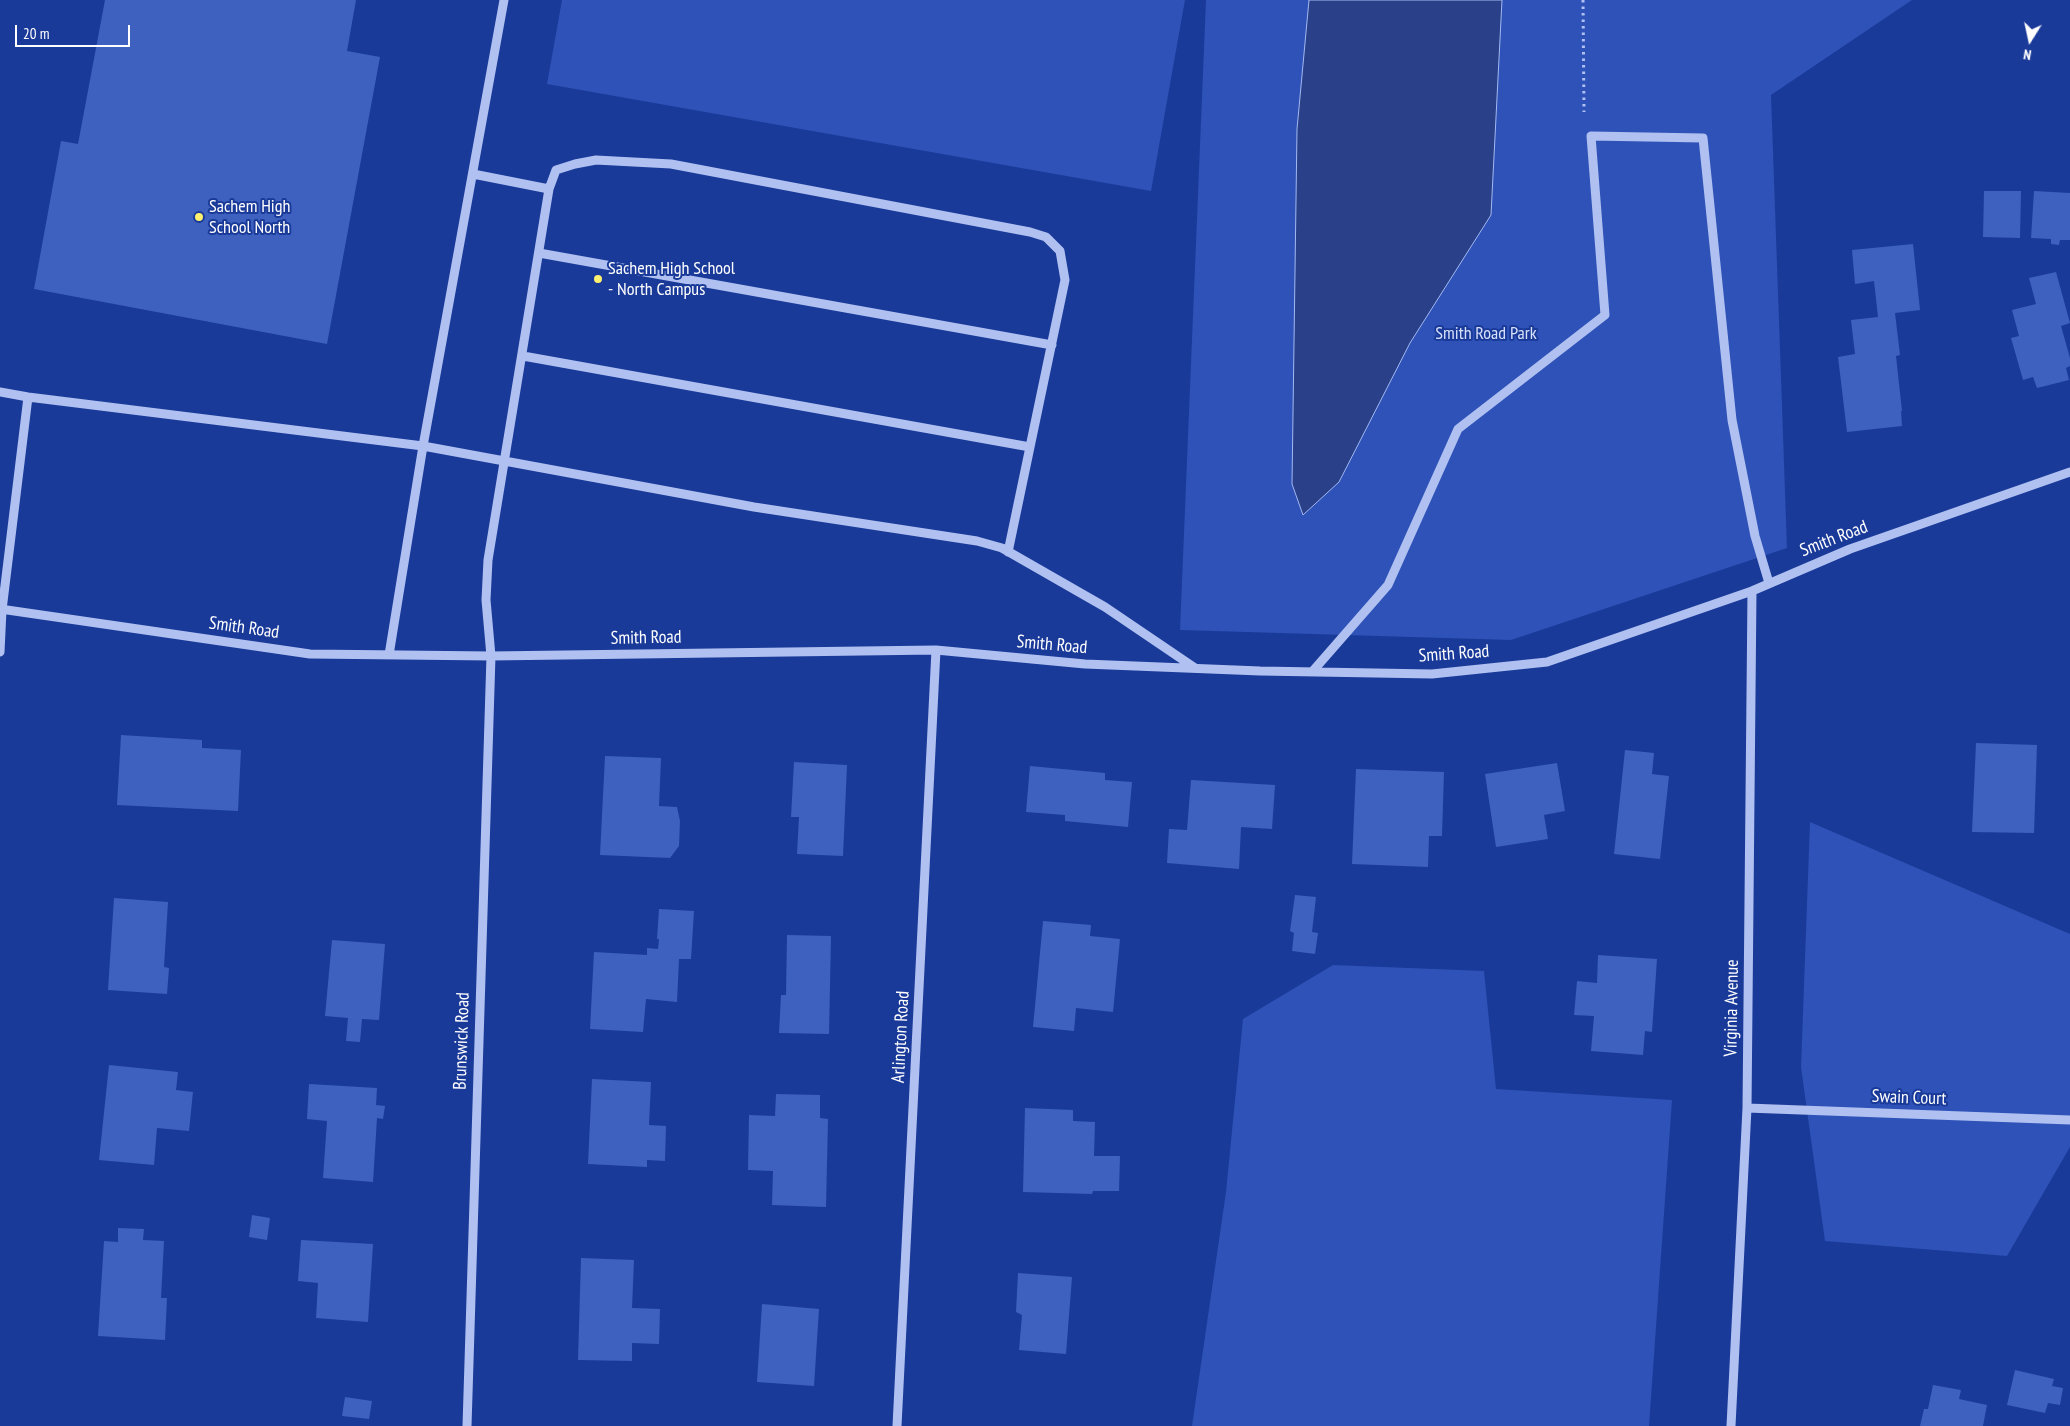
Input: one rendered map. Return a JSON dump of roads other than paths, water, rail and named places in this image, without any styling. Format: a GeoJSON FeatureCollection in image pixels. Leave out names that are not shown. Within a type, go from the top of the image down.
{"type":"FeatureCollection","features":[{"type":"Feature","properties":{"kind":"street"},"geometry":{"type":"LineString","coordinates":[[389,655],[423,446],[504,0]]}},
{"type":"Feature","properties":{"kind":"street"},"geometry":{"type":"LineString","coordinates":[[1312,672],[1388,585],[1458,429],[1605,315],[1591,136],[1703,138],[1732,420],[1755,536],[1769,584]]}},
{"type":"Feature","properties":{"kind":"street"},"geometry":{"type":"LineString","coordinates":[[472,174],[549,189],[556,170],[575,164],[596,160],[671,164],[1030,232],[1046,237],[1060,251],[1065,280],[1008,552]]}},
{"type":"Feature","properties":{"kind":"street","name":"Brunswick Road"},"geometry":{"type":"LineString","coordinates":[[467,1426],[490,656],[486,600],[488,560],[506,461],[549,189]]}},
{"type":"Feature","properties":{"kind":"street"},"geometry":{"type":"LineString","coordinates":[[539,253],[1052,345]]}},
{"type":"Feature","properties":{"kind":"street"},"geometry":{"type":"LineString","coordinates":[[523,356],[1030,447]]}},
{"type":"Feature","properties":{"kind":"street"},"geometry":{"type":"LineString","coordinates":[[0,392],[423,446],[754,507],[977,541],[1008,552],[1105,607],[1196,668]]}},
{"type":"Feature","properties":{"kind":"street"},"geometry":{"type":"LineString","coordinates":[[0,652],[1,610],[28,397]]}},
{"type":"Feature","properties":{"kind":"street","name":"Smith Road"},"geometry":{"type":"LineString","coordinates":[[1,610],[310,654],[490,656],[936,650],[1085,664],[1432,674],[1548,662],[1752,591],[1850,549],[2070,472]]}},
{"type":"Feature","properties":{"kind":"street","name":"Virginia Avenue"},"geometry":{"type":"LineString","coordinates":[[1731,1426],[1747,1108],[1752,591]]}},
{"type":"Feature","properties":{"kind":"street","name":"Arlington Road"},"geometry":{"type":"LineString","coordinates":[[898,1426],[936,650]]}},
{"type":"Feature","properties":{"kind":"street","name":"Swain Court"},"geometry":{"type":"LineString","coordinates":[[1747,1108],[2070,1120]]}},
{"type":"Feature","properties":{"kind":"place","name":"Sachem High School North"},"geometry":{"type":"Point","coordinates":[199,217]}},
{"type":"Feature","properties":{"kind":"place","name":"Sachem High School - North Campus"},"geometry":{"type":"Point","coordinates":[598,279]}},
{"type":"Feature","properties":{"kind":"park label","name":"Smith Road Park"},"geometry":{"type":"Point","coordinates":[1486,334]}}]}
